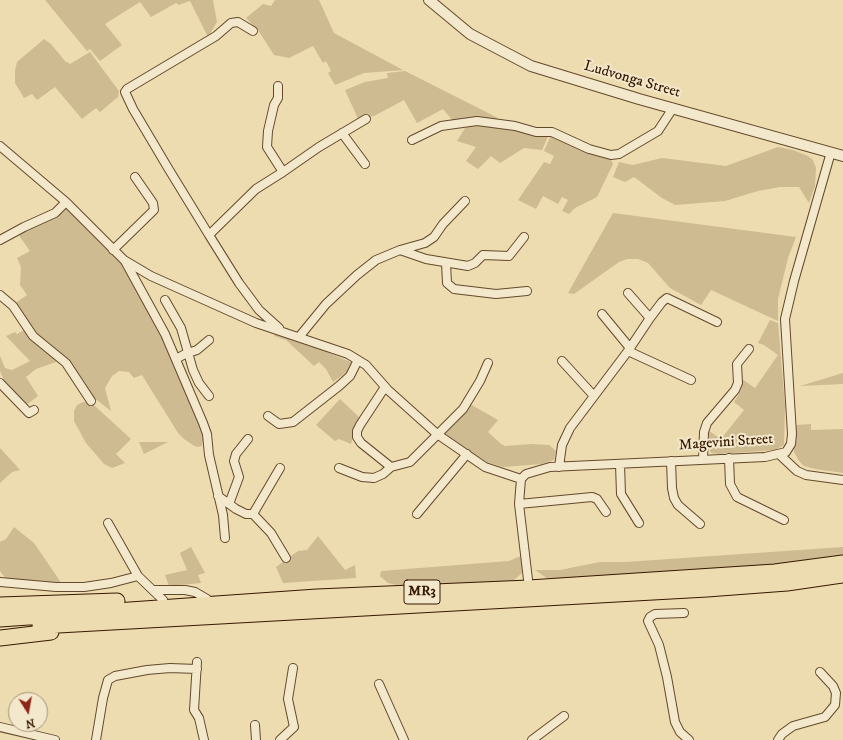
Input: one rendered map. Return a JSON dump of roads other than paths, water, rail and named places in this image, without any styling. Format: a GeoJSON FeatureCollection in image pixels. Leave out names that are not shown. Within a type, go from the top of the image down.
{"type":"FeatureCollection","features":[{"type":"Feature","properties":{"kind":"highway","name":"MR3"},"geometry":{"type":"LineString","coordinates":[[0,619],[317,597],[529,588],[775,572],[843,563]]}},
{"type":"Feature","properties":{"kind":"highway","name":"MR3"},"geometry":{"type":"LineString","coordinates":[[0,629],[707,589],[787,583],[843,575]]}},
{"type":"Feature","properties":{"kind":"highway"},"geometry":{"type":"LineString","coordinates":[[0,606],[158,595],[207,599],[317,597]]}},
{"type":"Feature","properties":{"kind":"highway"},"geometry":{"type":"LineString","coordinates":[[0,638],[200,617]]}},
{"type":"Feature","properties":{"kind":"street","name":"Ludvonga Street"},"geometry":{"type":"LineString","coordinates":[[430,0],[470,34],[531,66],[843,156]]}},
{"type":"Feature","properties":{"kind":"street"},"geometry":{"type":"LineString","coordinates":[[253,31],[238,22],[231,23],[216,36],[127,88],[125,92],[156,148],[239,283],[259,310],[281,330]]}},
{"type":"Feature","properties":{"kind":"street"},"geometry":{"type":"LineString","coordinates":[[278,86],[278,98],[274,105],[268,131],[267,147],[283,172]]}},
{"type":"Feature","properties":{"kind":"street"},"geometry":{"type":"LineString","coordinates":[[412,140],[442,126],[477,121],[515,126],[536,132],[552,132],[589,149],[611,155],[619,154],[658,132],[673,108]]}},
{"type":"Feature","properties":{"kind":"street"},"geometry":{"type":"LineString","coordinates":[[209,235],[256,189],[319,147],[366,119]]}},
{"type":"Feature","properties":{"kind":"street"},"geometry":{"type":"LineString","coordinates":[[342,133],[365,164]]}},
{"type":"Feature","properties":{"kind":"street"},"geometry":{"type":"LineString","coordinates":[[0,146],[66,202],[124,260],[151,276],[256,323],[281,330],[348,354],[366,365],[385,387],[437,434],[485,467],[521,479],[519,504],[529,588]]}},
{"type":"Feature","properties":{"kind":"street","name":"Magevini Street"},"geometry":{"type":"LineString","coordinates":[[521,479],[526,474],[535,470],[559,467],[780,455],[786,452],[791,444],[792,434],[785,319],[794,281],[831,152]]}},
{"type":"Feature","properties":{"kind":"street"},"geometry":{"type":"LineString","coordinates":[[113,250],[154,210],[153,203],[135,177]]}},
{"type":"Feature","properties":{"kind":"street"},"geometry":{"type":"LineString","coordinates":[[300,337],[326,304],[357,275],[376,260],[400,250],[419,245],[434,237],[443,224],[465,201]]}},
{"type":"Feature","properties":{"kind":"street"},"geometry":{"type":"LineString","coordinates":[[0,240],[55,213],[66,202]]}},
{"type":"Feature","properties":{"kind":"street"},"geometry":{"type":"LineString","coordinates":[[400,250],[426,259],[468,266],[475,263],[482,254],[509,256],[524,237]]}},
{"type":"Feature","properties":{"kind":"street"},"geometry":{"type":"LineString","coordinates":[[124,260],[165,334],[207,434],[209,455],[225,538]]}},
{"type":"Feature","properties":{"kind":"street"},"geometry":{"type":"LineString","coordinates":[[446,263],[447,283],[454,289],[496,294],[527,291]]}},
{"type":"Feature","properties":{"kind":"street"},"geometry":{"type":"LineString","coordinates":[[628,293],[650,318]]}},
{"type":"Feature","properties":{"kind":"street"},"geometry":{"type":"LineString","coordinates":[[0,296],[13,306],[33,336],[66,363],[91,401]]}},
{"type":"Feature","properties":{"kind":"street"},"geometry":{"type":"LineString","coordinates":[[559,467],[562,445],[570,428],[629,350],[662,302],[667,298],[717,322]]}},
{"type":"Feature","properties":{"kind":"street"},"geometry":{"type":"LineString","coordinates":[[165,300],[181,328],[198,383],[209,396]]}},
{"type":"Feature","properties":{"kind":"street"},"geometry":{"type":"LineString","coordinates":[[602,314],[629,350],[691,380]]}},
{"type":"Feature","properties":{"kind":"street"},"geometry":{"type":"LineString","coordinates":[[176,359],[197,350],[209,340]]}},
{"type":"Feature","properties":{"kind":"street"},"geometry":{"type":"LineString","coordinates":[[703,460],[704,432],[707,423],[735,390],[738,383],[737,364],[749,349]]}},
{"type":"Feature","properties":{"kind":"street"},"geometry":{"type":"LineString","coordinates":[[268,416],[279,424],[293,422],[350,376],[358,360]]}},
{"type":"Feature","properties":{"kind":"street"},"geometry":{"type":"LineString","coordinates":[[562,361],[594,396]]}},
{"type":"Feature","properties":{"kind":"street"},"geometry":{"type":"LineString","coordinates":[[339,468],[362,477],[374,478],[383,474],[391,467],[410,462],[437,434],[453,421],[463,409],[480,381],[488,363]]}},
{"type":"Feature","properties":{"kind":"street"},"geometry":{"type":"LineString","coordinates":[[0,383],[29,413],[34,410]]}},
{"type":"Feature","properties":{"kind":"street"},"geometry":{"type":"LineString","coordinates":[[385,387],[360,425],[357,431],[357,437],[391,467]]}},
{"type":"Feature","properties":{"kind":"street"},"geometry":{"type":"LineString","coordinates":[[230,504],[239,477],[234,462],[236,454],[248,439]]}},
{"type":"Feature","properties":{"kind":"street"},"geometry":{"type":"LineString","coordinates":[[417,514],[467,454]]}},
{"type":"Feature","properties":{"kind":"street"},"geometry":{"type":"LineString","coordinates":[[780,455],[797,471],[806,475],[843,480]]}},
{"type":"Feature","properties":{"kind":"street"},"geometry":{"type":"LineString","coordinates":[[729,458],[730,484],[737,497],[784,520]]}},
{"type":"Feature","properties":{"kind":"street"},"geometry":{"type":"LineString","coordinates":[[671,461],[674,498],[678,504],[700,524]]}},
{"type":"Feature","properties":{"kind":"street"},"geometry":{"type":"LineString","coordinates":[[620,464],[621,494],[638,523]]}},
{"type":"Feature","properties":{"kind":"street"},"geometry":{"type":"LineString","coordinates":[[253,514],[280,468]]}},
{"type":"Feature","properties":{"kind":"street"},"geometry":{"type":"LineString","coordinates":[[218,496],[246,514],[253,514],[271,533],[286,558]]}},
{"type":"Feature","properties":{"kind":"street"},"geometry":{"type":"LineString","coordinates":[[519,504],[592,497],[597,499],[606,512]]}},
{"type":"Feature","properties":{"kind":"street"},"geometry":{"type":"LineString","coordinates":[[108,524],[138,576],[158,595]]}},
{"type":"Feature","properties":{"kind":"street"},"geometry":{"type":"LineString","coordinates":[[0,582],[56,587],[84,587],[111,583],[138,576]]}},
{"type":"Feature","properties":{"kind":"street"},"geometry":{"type":"LineString","coordinates":[[684,613],[654,614],[648,621],[659,645],[667,677],[675,722],[680,732],[689,740]]}},
{"type":"Feature","properties":{"kind":"street"},"geometry":{"type":"LineString","coordinates":[[96,740],[103,698],[108,680],[115,676],[148,670],[197,666],[194,710],[199,718],[204,740]]}},
{"type":"Feature","properties":{"kind":"street"},"geometry":{"type":"LineString","coordinates":[[280,740],[294,727],[288,699],[293,668]]}},
{"type":"Feature","properties":{"kind":"street"},"geometry":{"type":"LineString","coordinates":[[778,740],[782,734],[793,726],[825,717],[832,709],[836,693],[828,679],[820,672]]}},
{"type":"Feature","properties":{"kind":"street"},"geometry":{"type":"LineString","coordinates":[[379,684],[404,740]]}},
{"type":"Feature","properties":{"kind":"street"},"geometry":{"type":"LineString","coordinates":[[532,740],[564,716]]}},
{"type":"Feature","properties":{"kind":"street"},"geometry":{"type":"LineString","coordinates":[[255,725],[256,740]]}},
{"type":"Feature","properties":{"kind":"street"},"geometry":{"type":"LineString","coordinates":[[0,727],[55,740]]}}]}
